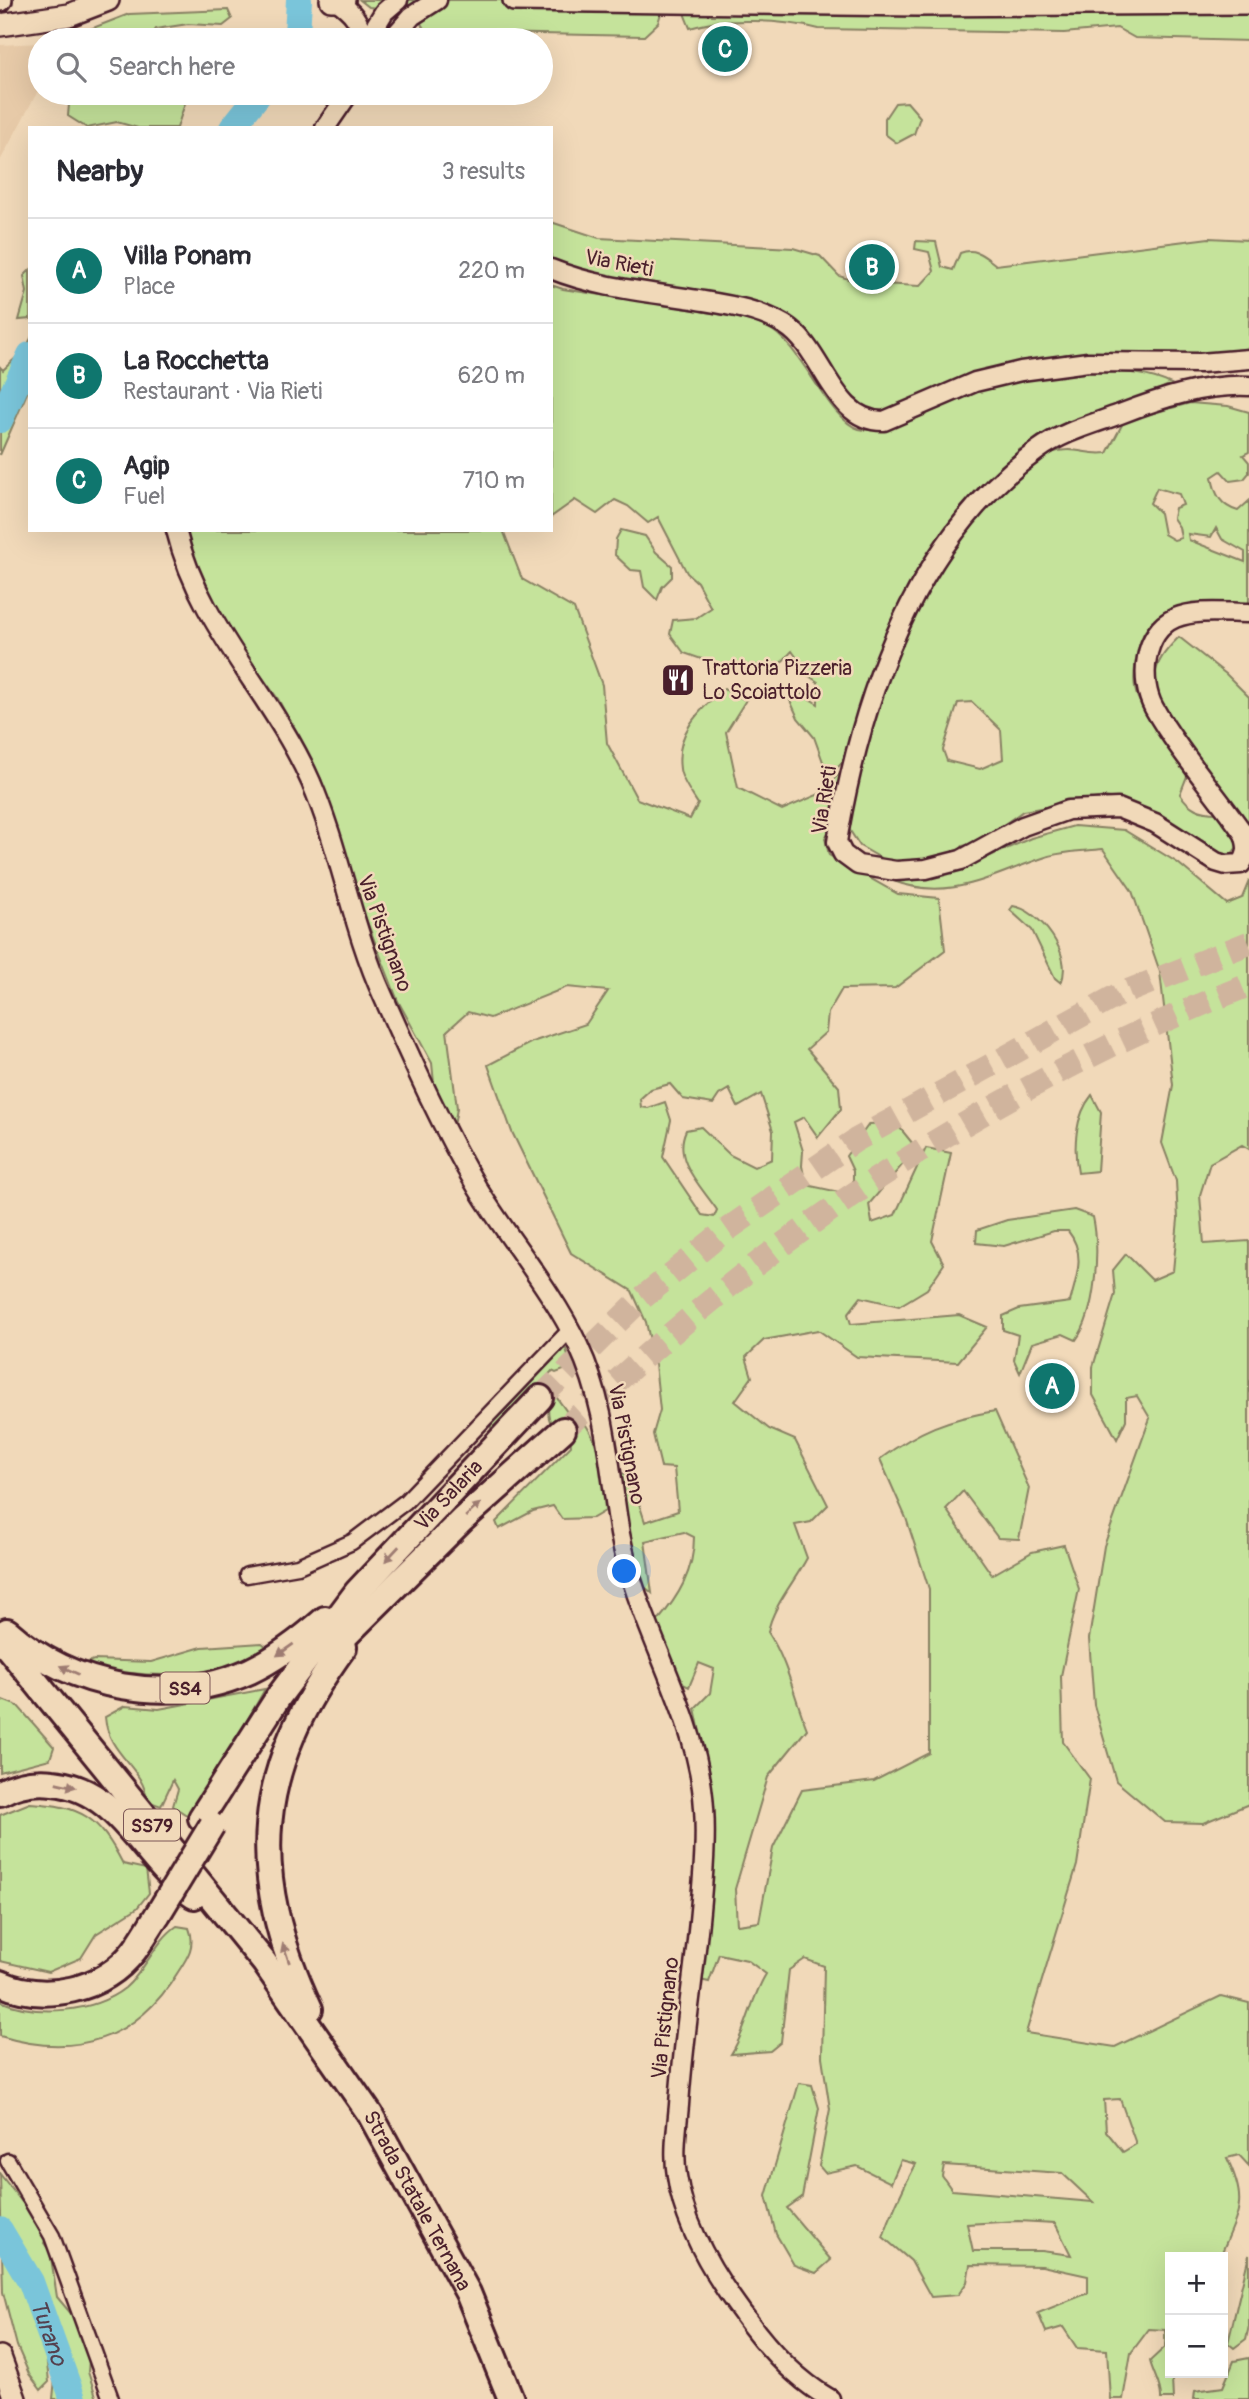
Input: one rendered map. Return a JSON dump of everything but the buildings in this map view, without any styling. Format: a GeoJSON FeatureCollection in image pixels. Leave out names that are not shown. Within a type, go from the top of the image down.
{"type":"FeatureCollection","features":[{"type":"Feature","properties":{"kind":"highway","name":"Via Salaria"},"geometry":{"type":"LineString","coordinates":[[364,1600],[540,1398]]}},
{"type":"Feature","properties":{"kind":"highway","name":"Via Salaria"},"geometry":{"type":"LineString","coordinates":[[364,1600],[462,1520],[563,1430]]}},
{"type":"Feature","properties":{"kind":"highway","name":"SS4"},"geometry":{"type":"LineString","coordinates":[[0,1624],[26,1647],[75,1673],[142,1690],[176,1689],[207,1685],[251,1670],[282,1654],[364,1600]]}},
{"type":"Feature","properties":{"kind":"highway"},"geometry":{"type":"LineString","coordinates":[[0,1983],[21,1990],[46,1993],[71,1990],[97,1980],[134,1952],[153,1910],[279,1696],[364,1600]]}},
{"type":"Feature","properties":{"kind":"highway"},"geometry":{"type":"LineString","coordinates":[[334,2060],[288,1960],[271,1903],[267,1856],[269,1819],[275,1782],[297,1721],[364,1600]]}},
{"type":"Feature","properties":{"kind":"highway","name":"Strada Statale Ternana"},"geometry":{"type":"LineString","coordinates":[[0,1638],[264,1962],[334,2060],[370,2114],[468,2293],[511,2399]]}},
{"type":"Feature","properties":{"kind":"highway","name":"Strada Statale Ternana"},"geometry":{"type":"LineString","coordinates":[[0,1656],[194,1896],[255,1968],[301,2015]]}},
{"type":"Feature","properties":{"kind":"highway"},"geometry":{"type":"LineString","coordinates":[[0,1793],[18,1785],[46,1782],[83,1790],[114,1810],[173,1882],[194,1896]]}},
{"type":"Feature","properties":{"kind":"highway"},"geometry":{"type":"LineString","coordinates":[[0,1970],[37,1981],[79,1976],[114,1954],[153,1910]]}},
{"type":"Feature","properties":{"kind":"main road"},"geometry":{"type":"LineString","coordinates":[[0,24],[69,15],[108,0]]}},
{"type":"Feature","properties":{"kind":"main road"},"geometry":{"type":"LineString","coordinates":[[333,0],[344,0]]}},
{"type":"Feature","properties":{"kind":"main road"},"geometry":{"type":"LineString","coordinates":[[514,0],[918,5],[1249,3]]}},
{"type":"Feature","properties":{"kind":"main road"},"geometry":{"type":"LineString","coordinates":[[0,2357],[15,2399]]}},
{"type":"Feature","properties":{"kind":"street"},"geometry":{"type":"LineString","coordinates":[[333,0],[351,10],[361,28]]}},
{"type":"Feature","properties":{"kind":"street"},"geometry":{"type":"LineString","coordinates":[[373,28],[384,12],[398,0]]}},
{"type":"Feature","properties":{"kind":"street"},"geometry":{"type":"LineString","coordinates":[[394,28],[398,0]]}},
{"type":"Feature","properties":{"kind":"street"},"geometry":{"type":"LineString","coordinates":[[402,28],[412,16],[437,0]]}},
{"type":"Feature","properties":{"kind":"street"},"geometry":{"type":"LineString","coordinates":[[326,126],[341,105]]}},
{"type":"Feature","properties":{"kind":"street","name":"Via Rieti"},"geometry":{"type":"LineString","coordinates":[[553,270],[603,285],[738,307],[766,316],[801,338],[815,355],[844,403],[869,421],[884,421],[975,382],[1021,371],[1088,362],[1200,363],[1249,359]]}},
{"type":"Feature","properties":{"kind":"street","name":"Via Rieti"},"geometry":{"type":"LineString","coordinates":[[1249,386],[1195,390],[1149,403],[1063,436],[1038,450],[1001,482],[947,541],[896,632],[860,738],[837,842],[843,854],[858,865],[896,871],[926,869],[961,860],[1023,826],[1069,810],[1118,808],[1155,823],[1216,862],[1227,865],[1241,864],[1247,856],[1248,845],[1244,834],[1153,707],[1144,676],[1155,638],[1166,624],[1176,617],[1249,613]]}},
{"type":"Feature","properties":{"kind":"street","name":"Via Pistignano"},"geometry":{"type":"LineString","coordinates":[[176,532],[184,563],[205,608],[231,653],[271,705],[312,784],[380,991],[444,1124],[477,1187],[570,1331],[589,1370],[603,1415],[621,1535],[636,1596],[692,1743],[702,1789],[699,1918],[682,2054],[675,2152],[680,2193],[708,2261],[755,2331],[789,2371],[830,2399]]}},
{"type":"Feature","properties":{"kind":"street"},"geometry":{"type":"LineString","coordinates":[[247,1575],[298,1566],[352,1542],[405,1502],[570,1331]]}},
{"type":"Feature","properties":{"kind":"street"},"geometry":{"type":"LineString","coordinates":[[8,2161],[52,2236],[111,2399]]}},
{"type":"Feature","properties":{"kind":"shaded area"},"geometry":{"type":"Polygon","coordinates":[[[28,44],[28,105],[30,105],[0,161],[0,45],[28,44]]]}},
{"type":"Feature","properties":{"kind":"green space"},"geometry":{"type":"Polygon","coordinates":[[[360,0],[665,0],[658,23],[644,36],[553,34],[553,28],[424,28],[414,12],[369,7],[360,0]]]}},
{"type":"Feature","properties":{"kind":"green space"},"geometry":{"type":"Polygon","coordinates":[[[692,0],[1249,0],[1249,41],[1135,38],[1117,28],[1064,33],[819,29],[736,21],[690,28],[684,13],[692,0]]]}},
{"type":"Feature","properties":{"kind":"green space"},"geometry":{"type":"Polygon","coordinates":[[[228,10],[232,19],[223,26],[188,24],[162,28],[93,28],[129,14],[228,10]]]}},
{"type":"Feature","properties":{"kind":"green space"},"geometry":{"type":"Polygon","coordinates":[[[907,102],[920,117],[914,134],[897,143],[885,134],[885,118],[895,103],[907,102]]]}},
{"type":"Feature","properties":{"kind":"green space"},"geometry":{"type":"Polygon","coordinates":[[[69,105],[184,105],[178,126],[131,126],[117,122],[84,126],[68,116],[69,105]]]}},
{"type":"Feature","properties":{"kind":"green space"},"geometry":{"type":"Polygon","coordinates":[[[553,223],[599,238],[793,248],[820,256],[839,276],[860,283],[920,286],[934,271],[929,252],[915,249],[916,241],[936,242],[942,267],[953,270],[960,253],[966,251],[979,253],[996,265],[1209,238],[1249,240],[1249,352],[1197,357],[1067,354],[1003,369],[882,413],[866,413],[771,311],[743,299],[596,276],[553,260],[553,223]]]}},
{"type":"Feature","properties":{"kind":"green space"},"geometry":{"type":"Polygon","coordinates":[[[28,272],[28,319],[19,320],[27,292],[24,276],[28,272]]]}},
{"type":"Feature","properties":{"kind":"green space"},"geometry":{"type":"Polygon","coordinates":[[[553,286],[731,316],[767,327],[791,348],[836,411],[859,429],[888,428],[904,423],[984,388],[1027,376],[1104,371],[1151,377],[1171,384],[1069,431],[1039,438],[1019,450],[966,507],[926,559],[887,633],[854,750],[832,773],[826,770],[814,737],[798,718],[789,698],[798,692],[818,704],[818,682],[801,671],[800,662],[792,651],[779,665],[726,666],[684,653],[670,634],[673,620],[696,618],[711,608],[697,582],[687,573],[658,517],[648,523],[628,506],[615,500],[597,514],[575,500],[553,516],[553,286]]]}},
{"type":"Feature","properties":{"kind":"green space"},"geometry":{"type":"Polygon","coordinates":[[[28,344],[28,391],[0,455],[0,367],[3,370],[28,344]]]}},
{"type":"Feature","properties":{"kind":"green space"},"geometry":{"type":"Polygon","coordinates":[[[1190,403],[1228,406],[1249,412],[1249,452],[1243,455],[1249,462],[1249,473],[1244,479],[1230,481],[1221,471],[1212,477],[1217,494],[1227,506],[1238,511],[1249,501],[1249,604],[1196,604],[1164,612],[1152,622],[1143,636],[1134,677],[1136,693],[1143,708],[1187,776],[1180,794],[1191,806],[1200,811],[1217,813],[1231,825],[1237,847],[1231,855],[1211,854],[1132,803],[1105,797],[1023,811],[978,843],[963,846],[955,855],[938,861],[893,865],[860,846],[845,823],[893,653],[918,603],[961,538],[997,494],[1016,476],[1034,461],[1050,453],[1074,450],[1107,453],[1124,421],[1190,403]],[[1157,488],[1150,503],[1160,513],[1164,534],[1174,540],[1181,538],[1179,527],[1173,518],[1175,508],[1183,505],[1179,494],[1157,488]],[[1216,528],[1211,537],[1188,534],[1189,540],[1245,562],[1245,552],[1222,539],[1216,528]],[[972,702],[958,703],[943,750],[947,761],[980,769],[1003,759],[1001,730],[972,702]]]}},
{"type":"Feature","properties":{"kind":"green space"},"geometry":{"type":"Polygon","coordinates":[[[621,530],[645,536],[656,552],[672,566],[672,577],[662,587],[657,600],[644,587],[641,571],[631,570],[615,555],[616,539],[621,530]]]}},
{"type":"Feature","properties":{"kind":"green space"},"geometry":{"type":"Polygon","coordinates":[[[185,532],[504,532],[522,579],[574,609],[602,685],[607,743],[637,799],[690,819],[698,804],[681,773],[681,744],[698,714],[724,689],[746,700],[726,732],[738,788],[782,810],[822,793],[849,762],[838,817],[825,838],[829,855],[898,894],[939,898],[945,950],[895,988],[842,989],[828,1013],[826,1032],[807,1049],[839,1087],[841,1109],[818,1137],[804,1117],[794,1122],[803,1151],[802,1166],[806,1185],[853,1195],[853,1171],[846,1156],[869,1124],[896,1123],[913,1144],[903,1164],[869,1204],[872,1223],[895,1215],[926,1148],[951,1153],[932,1241],[944,1264],[927,1289],[899,1306],[861,1297],[848,1314],[851,1324],[959,1315],[987,1327],[958,1362],[857,1357],[818,1330],[764,1340],[746,1357],[752,1377],[735,1401],[769,1429],[795,1440],[828,1505],[811,1522],[795,1525],[807,1558],[779,1604],[768,1632],[785,1667],[807,1729],[768,1777],[735,1889],[737,1925],[759,1922],[773,1848],[802,1790],[874,1781],[929,1753],[929,1589],[906,1518],[880,1459],[934,1427],[995,1411],[1029,1488],[1019,1539],[998,1538],[963,1491],[946,1509],[992,1575],[1032,1552],[1064,1545],[1079,1589],[1061,1676],[1063,1742],[1090,1779],[1077,1865],[1026,2033],[1115,2047],[1221,1996],[1249,2003],[1249,2166],[1239,2155],[1227,2158],[1238,2186],[1236,2218],[1222,2252],[1165,2252],[1165,2330],[1149,2329],[1131,2353],[1123,2399],[1110,2399],[1107,2350],[1077,2348],[1063,2327],[1046,2332],[1038,2313],[1088,2293],[1088,2276],[1042,2266],[970,2265],[967,2282],[958,2295],[931,2297],[911,2261],[883,2237],[916,2164],[901,2160],[891,2183],[857,2166],[825,2173],[819,2166],[830,2109],[822,2057],[824,1966],[805,1959],[789,1970],[781,2042],[770,2051],[731,2054],[766,1974],[747,1960],[719,1954],[709,1982],[700,1980],[710,1912],[712,1791],[695,1708],[710,1693],[714,1669],[699,1663],[689,1687],[679,1682],[657,1622],[684,1582],[691,1561],[694,1537],[684,1532],[645,1541],[652,1593],[639,1582],[624,1519],[621,1473],[630,1475],[645,1522],[678,1511],[674,1468],[661,1467],[653,1434],[660,1410],[655,1364],[646,1322],[632,1291],[571,1253],[512,1132],[488,1065],[532,1042],[586,1024],[608,991],[567,987],[490,1018],[468,1012],[447,1031],[457,1108],[454,1127],[434,1083],[432,1063],[398,1001],[357,896],[321,779],[278,699],[239,645],[192,560],[185,532]],[[670,1084],[651,1089],[640,1099],[641,1107],[648,1108],[665,1102],[671,1120],[663,1157],[702,1215],[714,1217],[717,1210],[685,1162],[683,1141],[686,1130],[701,1127],[730,1155],[754,1167],[772,1159],[773,1131],[761,1094],[738,1107],[729,1089],[719,1095],[713,1104],[683,1099],[670,1084]],[[1120,2099],[1104,2100],[1106,2131],[1123,2152],[1136,2144],[1120,2099]],[[944,2165],[942,2176],[952,2190],[1093,2202],[1062,2173],[944,2165]],[[1018,2221],[967,2224],[973,2251],[1042,2251],[1071,2255],[1055,2223],[1018,2221]]]}},
{"type":"Feature","properties":{"kind":"green space"},"geometry":{"type":"Polygon","coordinates":[[[1179,637],[1226,674],[1249,697],[1249,832],[1180,740],[1160,701],[1155,683],[1156,669],[1179,637]]]}},
{"type":"Feature","properties":{"kind":"green space"},"geometry":{"type":"Polygon","coordinates":[[[1074,826],[1124,830],[1178,863],[1227,904],[1242,898],[1249,881],[1249,1149],[1242,1145],[1210,1163],[1200,1195],[1204,1244],[1249,1241],[1249,1804],[1203,1823],[1165,1822],[1116,1781],[1094,1705],[1089,1639],[1104,1546],[1150,1418],[1137,1396],[1126,1398],[1126,1420],[1117,1439],[1093,1395],[1093,1367],[1115,1294],[1113,1270],[1126,1254],[1152,1280],[1173,1271],[1178,1219],[1176,1181],[1162,1143],[1173,1085],[1160,972],[1132,891],[1103,849],[1049,856],[991,877],[953,887],[913,887],[891,880],[963,868],[1031,838],[1074,826]]]}},
{"type":"Feature","properties":{"kind":"green space"},"geometry":{"type":"Polygon","coordinates":[[[1013,906],[1034,916],[1059,947],[1064,972],[1061,983],[1055,978],[1032,930],[1010,910],[1013,906]]]}},
{"type":"Feature","properties":{"kind":"green space"},"geometry":{"type":"Polygon","coordinates":[[[1092,1095],[1101,1112],[1097,1171],[1078,1173],[1077,1132],[1082,1112],[1092,1095]]]}},
{"type":"Feature","properties":{"kind":"green space"},"geometry":{"type":"Polygon","coordinates":[[[1074,1210],[1093,1217],[1095,1230],[1095,1280],[1088,1314],[1076,1340],[1063,1334],[1032,1343],[1020,1373],[1014,1360],[1018,1335],[1003,1330],[1003,1316],[1019,1309],[1070,1302],[1078,1265],[1077,1248],[1068,1231],[1054,1231],[1004,1246],[976,1243],[977,1230],[1007,1220],[1074,1210]]]}},
{"type":"Feature","properties":{"kind":"green space"},"geometry":{"type":"Polygon","coordinates":[[[562,1348],[566,1349],[572,1367],[556,1373],[552,1371],[544,1380],[578,1427],[586,1425],[592,1435],[601,1466],[605,1511],[593,1518],[562,1519],[553,1506],[533,1511],[499,1529],[496,1522],[571,1446],[570,1436],[550,1421],[547,1397],[535,1392],[522,1397],[492,1436],[490,1418],[562,1348]]]}},
{"type":"Feature","properties":{"kind":"green space"},"geometry":{"type":"Polygon","coordinates":[[[262,1643],[267,1647],[254,1659],[208,1673],[153,1675],[85,1663],[94,1660],[151,1662],[202,1647],[262,1643]]]}},
{"type":"Feature","properties":{"kind":"green space"},"geometry":{"type":"Polygon","coordinates":[[[265,1689],[203,1798],[188,1816],[173,1806],[178,1789],[173,1780],[161,1806],[147,1801],[140,1779],[112,1742],[105,1717],[125,1706],[159,1709],[265,1689]]]}},
{"type":"Feature","properties":{"kind":"green space"},"geometry":{"type":"Polygon","coordinates":[[[0,1699],[18,1706],[54,1747],[50,1759],[0,1772],[0,1699]]]}},
{"type":"Feature","properties":{"kind":"green space"},"geometry":{"type":"Polygon","coordinates":[[[30,1803],[63,1807],[87,1817],[106,1835],[123,1864],[146,1869],[149,1893],[137,1908],[96,1934],[81,1958],[48,1972],[0,1961],[0,1815],[30,1803]]]}},
{"type":"Feature","properties":{"kind":"green space"},"geometry":{"type":"Polygon","coordinates":[[[177,1926],[189,1928],[192,1940],[188,1956],[162,1995],[143,2014],[123,2028],[102,2038],[78,2044],[28,2043],[0,2036],[0,2001],[47,2011],[97,2003],[125,1988],[163,1939],[177,1926]]]}},
{"type":"Feature","properties":{"kind":"green space"},"geometry":{"type":"Polygon","coordinates":[[[799,2083],[812,2085],[819,2108],[802,2197],[787,2208],[831,2260],[816,2273],[794,2265],[776,2234],[766,2196],[799,2083]]]}},
{"type":"Feature","properties":{"kind":"green space"},"geometry":{"type":"Polygon","coordinates":[[[0,2174],[22,2202],[49,2214],[48,2233],[44,2243],[50,2251],[57,2297],[84,2329],[90,2348],[88,2372],[97,2399],[53,2399],[55,2378],[50,2358],[46,2355],[49,2382],[41,2390],[29,2374],[17,2346],[3,2292],[0,2174]]]}},
{"type":"Feature","properties":{"kind":"green space"},"geometry":{"type":"Polygon","coordinates":[[[1249,2255],[1249,2326],[1246,2339],[1234,2348],[1228,2343],[1249,2255]]]}},
{"type":"Feature","properties":{"kind":"green space"},"geometry":{"type":"Polygon","coordinates":[[[1165,2347],[1165,2378],[1172,2378],[1173,2399],[1161,2399],[1150,2361],[1165,2347]]]}},
{"type":"Feature","properties":{"kind":"green space"},"geometry":{"type":"Polygon","coordinates":[[[1249,2358],[1249,2399],[1194,2399],[1195,2391],[1223,2387],[1234,2361],[1249,2358]]]}},
{"type":"Feature","properties":{"kind":"waterway","name":"Turano"},"geometry":{"type":"LineString","coordinates":[[297,28],[299,0]]}},
{"type":"Feature","properties":{"kind":"waterway","name":"Turano"},"geometry":{"type":"LineString","coordinates":[[234,126],[250,105]]}},
{"type":"Feature","properties":{"kind":"waterway","name":"Turano"},"geometry":{"type":"LineString","coordinates":[[0,420],[28,359]]}},
{"type":"Feature","properties":{"kind":"waterway","name":"Turano"},"geometry":{"type":"LineString","coordinates":[[0,2230],[31,2282],[73,2399]]}},
{"type":"Feature","properties":{"kind":"tunnel"},"geometry":{"type":"LineString","coordinates":[[540,1398],[641,1299],[722,1233],[856,1140],[1118,995],[1249,943]]}},
{"type":"Feature","properties":{"kind":"tunnel"},"geometry":{"type":"LineString","coordinates":[[563,1430],[724,1290],[863,1188],[988,1110],[1053,1075],[1184,1012],[1249,985]]}},
{"type":"Feature","properties":{"kind":"place","name":"Agip"},"geometry":{"type":"Point","coordinates":[725,49]}},
{"type":"Feature","properties":{"kind":"place","name":"La Rocchetta"},"geometry":{"type":"Point","coordinates":[872,267]}},
{"type":"Feature","properties":{"kind":"place","name":"Trattoria Pizzeria Lo Scoiattolo"},"geometry":{"type":"Point","coordinates":[678,680]}},
{"type":"Feature","properties":{"kind":"place","name":"Villa Ponam"},"geometry":{"type":"Point","coordinates":[1052,1386]}}]}
